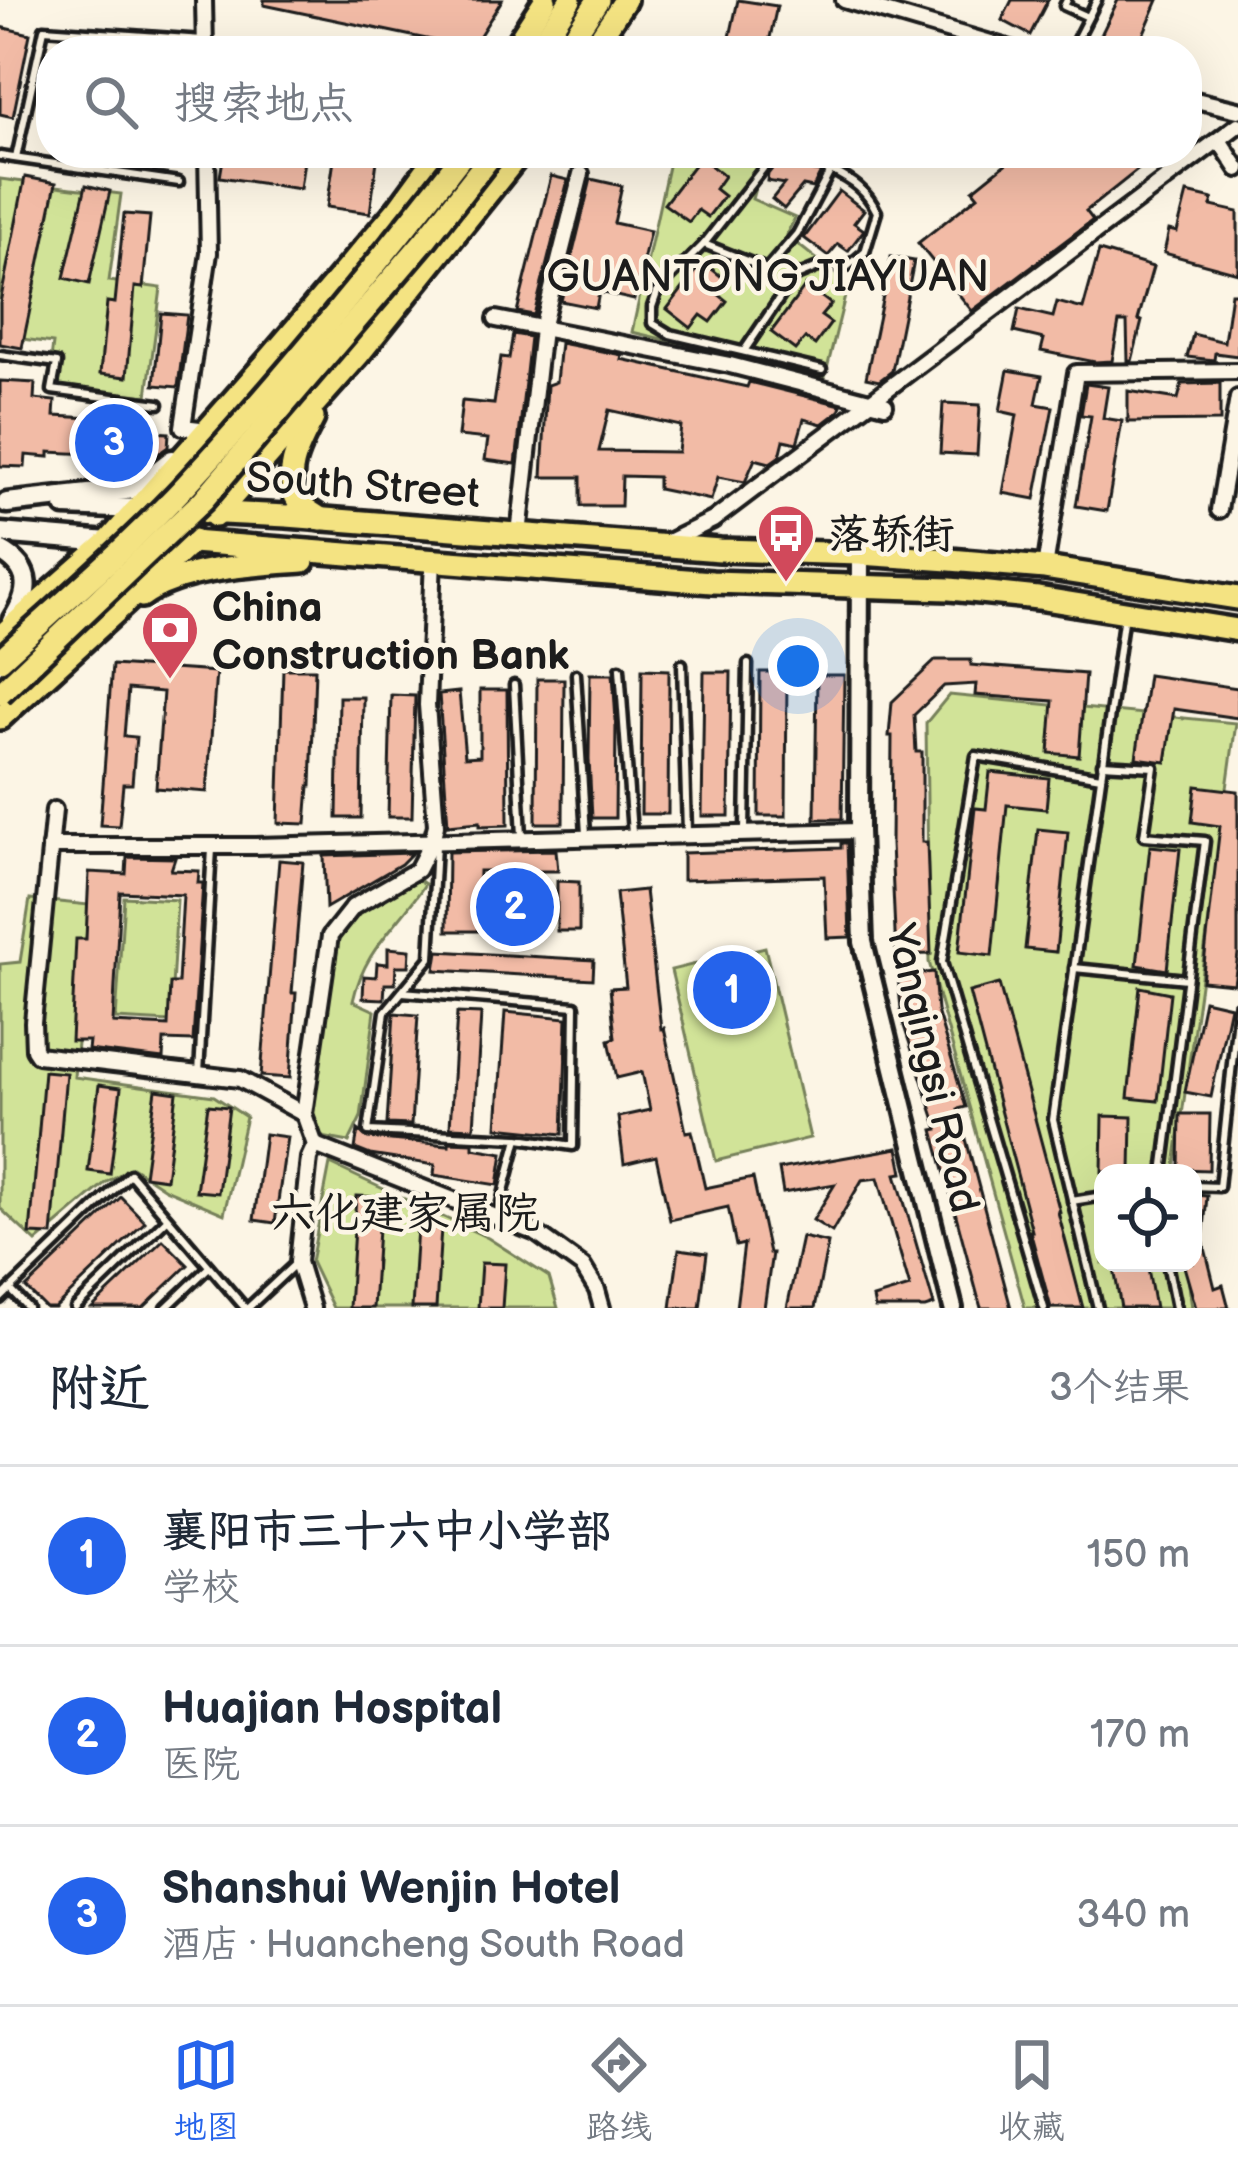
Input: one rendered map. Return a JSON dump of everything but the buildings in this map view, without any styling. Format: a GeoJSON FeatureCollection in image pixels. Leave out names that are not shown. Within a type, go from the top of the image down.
{"type":"FeatureCollection","features":[{"type":"Feature","properties":{"kind":"highway"},"geometry":{"type":"LineString","coordinates":[[522,36],[545,0]]}},
{"type":"Feature","properties":{"kind":"highway"},"geometry":{"type":"LineString","coordinates":[[546,36],[570,0]]}},
{"type":"Feature","properties":{"kind":"highway"},"geometry":{"type":"LineString","coordinates":[[574,36],[598,0]]}},
{"type":"Feature","properties":{"kind":"highway"},"geometry":{"type":"LineString","coordinates":[[601,36],[625,0]]}},
{"type":"Feature","properties":{"kind":"highway"},"geometry":{"type":"LineString","coordinates":[[3,635],[108,542],[428,168]]}},
{"type":"Feature","properties":{"kind":"highway"},"geometry":{"type":"LineString","coordinates":[[0,659],[185,486],[452,168]]}},
{"type":"Feature","properties":{"kind":"highway"},"geometry":{"type":"LineString","coordinates":[[0,693],[203,500],[481,168]]}},
{"type":"Feature","properties":{"kind":"highway"},"geometry":{"type":"LineString","coordinates":[[0,718],[192,542],[359,354],[508,168]]}},
{"type":"Feature","properties":{"kind":"highway"},"geometry":{"type":"LineString","coordinates":[[322,519],[299,503],[291,480],[296,452],[327,390]]}},
{"type":"Feature","properties":{"kind":"highway","name":"South Street"},"geometry":{"type":"LineString","coordinates":[[138,509],[1045,568],[1238,598]]}},
{"type":"Feature","properties":{"kind":"highway","name":"South Street"},"geometry":{"type":"LineString","coordinates":[[108,542],[192,542],[712,582],[950,589],[1238,630]]}},
{"type":"Feature","properties":{"kind":"highway"},"geometry":{"type":"LineString","coordinates":[[76,649],[152,589],[206,572],[380,555]]}},
{"type":"Feature","properties":{"kind":"main road"},"geometry":{"type":"LineString","coordinates":[[3,503],[134,489],[204,434]]}},
{"type":"Feature","properties":{"kind":"main road","name":"South Street"},"geometry":{"type":"LineString","coordinates":[[3,503],[138,509]]}},
{"type":"Feature","properties":{"kind":"main road","name":"South Street"},"geometry":{"type":"LineString","coordinates":[[0,533],[108,542]]}},
{"type":"Feature","properties":{"kind":"main road"},"geometry":{"type":"LineString","coordinates":[[0,551],[26,575],[26,599],[3,635]]}},
{"type":"Feature","properties":{"kind":"street"},"geometry":{"type":"LineString","coordinates":[[204,0],[205,36]]}},
{"type":"Feature","properties":{"kind":"street"},"geometry":{"type":"LineString","coordinates":[[844,0],[971,36]]}},
{"type":"Feature","properties":{"kind":"street"},"geometry":{"type":"LineString","coordinates":[[1202,102],[1238,110]]}},
{"type":"Feature","properties":{"kind":"street"},"geometry":{"type":"LineString","coordinates":[[1202,153],[1238,125]]}},
{"type":"Feature","properties":{"kind":"street"},"geometry":{"type":"LineString","coordinates":[[1219,140],[1238,169]]}},
{"type":"Feature","properties":{"kind":"street"},"geometry":{"type":"LineString","coordinates":[[204,434],[183,427],[208,253],[207,168]]}},
{"type":"Feature","properties":{"kind":"street"},"geometry":{"type":"LineString","coordinates":[[661,545],[713,520],[878,403],[1183,168]]}},
{"type":"Feature","properties":{"kind":"street"},"geometry":{"type":"LineString","coordinates":[[519,535],[542,328],[581,174]]}},
{"type":"Feature","properties":{"kind":"street"},"geometry":{"type":"LineString","coordinates":[[496,319],[730,365],[878,403]]}},
{"type":"Feature","properties":{"kind":"street"},"geometry":{"type":"LineString","coordinates":[[1045,568],[1076,373],[1238,371]]}},
{"type":"Feature","properties":{"kind":"street"},"geometry":{"type":"LineString","coordinates":[[1219,510],[1238,398]]}},
{"type":"Feature","properties":{"kind":"street","name":"Yanqingsi Road"},"geometry":{"type":"LineString","coordinates":[[860,554],[863,942],[953,1308]]}},
{"type":"Feature","properties":{"kind":"street"},"geometry":{"type":"LineString","coordinates":[[312,1308],[298,1262],[315,1145],[304,1114],[330,936],[353,908],[417,870],[435,836],[427,705],[433,559]]}},
{"type":"Feature","properties":{"kind":"street"},"geometry":{"type":"LineString","coordinates":[[54,810],[33,1022],[38,1055],[240,1079],[304,1114]]}},
{"type":"Feature","properties":{"kind":"street"},"geometry":{"type":"LineString","coordinates":[[50,846],[859,831]]}},
{"type":"Feature","properties":{"kind":"street"},"geometry":{"type":"LineString","coordinates":[[315,1145],[536,1233],[583,1267],[602,1308]]}},
{"type":"Feature","properties":{"kind":"lane"},"geometry":{"type":"LineString","coordinates":[[1067,0],[1064,6],[1088,17]]}},
{"type":"Feature","properties":{"kind":"lane"},"geometry":{"type":"LineString","coordinates":[[1078,36],[1097,0]]}},
{"type":"Feature","properties":{"kind":"lane"},"geometry":{"type":"LineString","coordinates":[[42,36],[44,29],[110,36]]}},
{"type":"Feature","properties":{"kind":"lane"},"geometry":{"type":"LineString","coordinates":[[16,158],[36,66]]}},
{"type":"Feature","properties":{"kind":"lane"},"geometry":{"type":"LineString","coordinates":[[0,156],[36,161]]}},
{"type":"Feature","properties":{"kind":"lane"},"geometry":{"type":"LineString","coordinates":[[84,168],[179,182]]}},
{"type":"Feature","properties":{"kind":"lane"},"geometry":{"type":"LineString","coordinates":[[763,168],[704,244],[658,290],[652,323],[670,334],[821,370]]}},
{"type":"Feature","properties":{"kind":"lane"},"geometry":{"type":"LineString","coordinates":[[704,244],[767,268],[796,234],[831,170],[868,194],[878,212],[865,252],[847,268],[818,267],[794,277],[744,352]]}},
{"type":"Feature","properties":{"kind":"lane"},"geometry":{"type":"LineString","coordinates":[[0,355],[57,363],[52,390],[159,404]]}},
{"type":"Feature","properties":{"kind":"lane"},"geometry":{"type":"LineString","coordinates":[[1098,1308],[1053,1120],[1124,612]]}},
{"type":"Feature","properties":{"kind":"lane"},"geometry":{"type":"LineString","coordinates":[[682,664],[687,836]]}},
{"type":"Feature","properties":{"kind":"lane"},"geometry":{"type":"LineString","coordinates":[[745,834],[748,664]]}},
{"type":"Feature","properties":{"kind":"lane"},"geometry":{"type":"LineString","coordinates":[[620,669],[632,837]]}},
{"type":"Feature","properties":{"kind":"lane"},"geometry":{"type":"LineString","coordinates":[[576,674],[586,838]]}},
{"type":"Feature","properties":{"kind":"lane"},"geometry":{"type":"LineString","coordinates":[[514,686],[522,839]]}},
{"type":"Feature","properties":{"kind":"lane"},"geometry":{"type":"LineString","coordinates":[[1044,1308],[942,962],[976,756],[1101,777]]}},
{"type":"Feature","properties":{"kind":"lane"},"geometry":{"type":"LineString","coordinates":[[1102,764],[1154,767],[1144,836],[1204,841],[1164,1164]]}},
{"type":"Feature","properties":{"kind":"lane"},"geometry":{"type":"LineString","coordinates":[[402,992],[575,1006],[573,1146],[518,1138],[368,1131],[385,1012],[430,958],[435,836]]}},
{"type":"Feature","properties":{"kind":"lane"},"geometry":{"type":"LineString","coordinates":[[199,1073],[212,846]]}},
{"type":"Feature","properties":{"kind":"lane"},"geometry":{"type":"LineString","coordinates":[[1074,968],[1187,979]]}},
{"type":"Feature","properties":{"kind":"lane"},"geometry":{"type":"LineString","coordinates":[[1202,1186],[1219,1187],[1238,1006]]}},
{"type":"Feature","properties":{"kind":"lane"},"geometry":{"type":"LineString","coordinates":[[497,1217],[518,1138]]}},
{"type":"Feature","properties":{"kind":"lane"},"geometry":{"type":"LineString","coordinates":[[0,1299],[130,1174],[246,1308],[298,1262]]}},
{"type":"Feature","properties":{"kind":"lane"},"geometry":{"type":"LineString","coordinates":[[1072,1201],[1094,1197]]}},
{"type":"Feature","properties":{"kind":"lane"},"geometry":{"type":"LineString","coordinates":[[75,1308],[167,1218]]}},
{"type":"Feature","properties":{"kind":"lane"},"geometry":{"type":"LineString","coordinates":[[166,1308],[209,1267]]}},
{"type":"Feature","properties":{"kind":"lane"},"geometry":{"type":"LineString","coordinates":[[1169,1272],[1176,1308]]}},
{"type":"Feature","properties":{"kind":"lane"},"geometry":{"type":"LineString","coordinates":[[10,1289],[28,1308]]}},
{"type":"Feature","properties":{"kind":"green space"},"geometry":{"type":"Polygon","coordinates":[[[668,168],[760,168],[752,199],[795,218],[786,235],[848,284],[825,377],[632,332],[668,168]]]}},
{"type":"Feature","properties":{"kind":"green space"},"geometry":{"type":"Polygon","coordinates":[[[0,179],[121,194],[109,281],[161,288],[147,396],[48,384],[53,343],[0,336],[0,179]]]}},
{"type":"Feature","properties":{"kind":"green space"},"geometry":{"type":"Polygon","coordinates":[[[949,695],[1236,723],[1175,1164],[1094,1164],[1094,1272],[1187,1272],[1192,1308],[1025,1308],[929,962],[926,723],[949,695]]]}},
{"type":"Feature","properties":{"kind":"green space"},"geometry":{"type":"Polygon","coordinates":[[[419,880],[425,884],[365,966],[353,1001],[375,1011],[361,1117],[349,1142],[322,1137],[311,1107],[337,943],[356,914],[419,880]]]}},
{"type":"Feature","properties":{"kind":"green space"},"geometry":{"type":"Polygon","coordinates":[[[124,897],[177,900],[170,1022],[116,1019],[124,897]]]}},
{"type":"Feature","properties":{"kind":"green space"},"geometry":{"type":"Polygon","coordinates":[[[30,899],[89,905],[74,1077],[214,1096],[246,1117],[224,1214],[165,1189],[132,1167],[105,1183],[36,1242],[0,1208],[0,964],[20,962],[30,899]]]}},
{"type":"Feature","properties":{"kind":"green space"},"geometry":{"type":"Polygon","coordinates":[[[765,947],[810,1138],[716,1161],[671,970],[765,947]]]}},
{"type":"Feature","properties":{"kind":"green space"},"geometry":{"type":"Polygon","coordinates":[[[330,1164],[488,1238],[549,1277],[558,1308],[333,1308],[311,1262],[330,1164]]]}},
{"type":"Feature","properties":{"kind":"place","name":"Shanshui Wenjin Hotel"},"geometry":{"type":"Point","coordinates":[114,443]}},
{"type":"Feature","properties":{"kind":"place","name":"落轿街"},"geometry":{"type":"Point","coordinates":[786,584]}},
{"type":"Feature","properties":{"kind":"place","name":"China Construction Bank"},"geometry":{"type":"Point","coordinates":[170,681]}},
{"type":"Feature","properties":{"kind":"place","name":"Huajian Hospital"},"geometry":{"type":"Point","coordinates":[515,907]}},
{"type":"Feature","properties":{"kind":"place","name":"襄阳市三十六中小学部"},"geometry":{"type":"Point","coordinates":[732,990]}},
{"type":"Feature","properties":{"kind":"district","name":"GUANTONG JIAYUAN"},"geometry":{"type":"Point","coordinates":[768,275]}},
{"type":"Feature","properties":{"kind":"district","name":"六化建家属院"},"geometry":{"type":"Point","coordinates":[405,1212]}}]}
